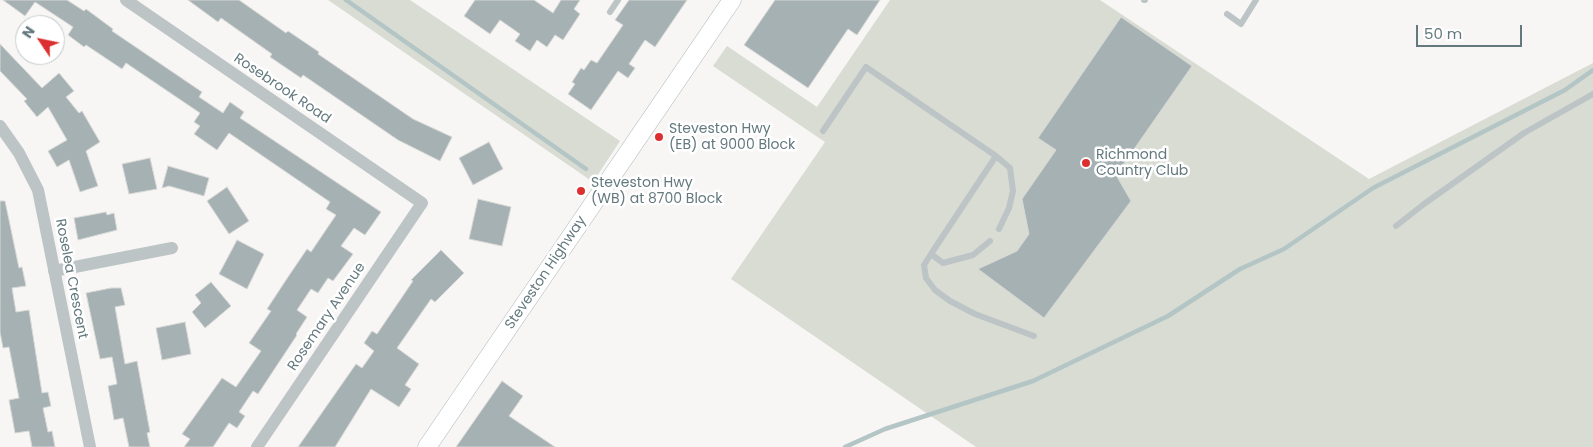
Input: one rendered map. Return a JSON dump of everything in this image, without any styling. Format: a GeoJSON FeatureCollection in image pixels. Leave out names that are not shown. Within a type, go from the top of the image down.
{"type":"FeatureCollection","features":[{"type":"Feature","properties":{"kind":"main road","name":"Steveston Highway"},"geometry":{"type":"LineString","coordinates":[[427,447],[732,0]]}},
{"type":"Feature","properties":{"kind":"street","name":"Rosebrook Road"},"geometry":{"type":"LineString","coordinates":[[126,0],[422,203]]}},
{"type":"Feature","properties":{"kind":"street","name":"Roselea Crescent"},"geometry":{"type":"LineString","coordinates":[[0,126],[19,153],[38,190],[90,447]]}},
{"type":"Feature","properties":{"kind":"street","name":"Rosemary Avenue"},"geometry":{"type":"LineString","coordinates":[[258,447],[422,203]]}},
{"type":"Feature","properties":{"kind":"street"},"geometry":{"type":"LineString","coordinates":[[54,271],[172,248]]}},
{"type":"Feature","properties":{"kind":"lane"},"geometry":{"type":"LineString","coordinates":[[610,12],[618,0]]}},
{"type":"Feature","properties":{"kind":"lane"},"geometry":{"type":"LineString","coordinates":[[1227,14],[1241,24],[1256,0]]}},
{"type":"Feature","properties":{"kind":"lane"},"geometry":{"type":"LineString","coordinates":[[823,131],[866,67],[996,156],[1010,168],[1013,191],[1009,208],[999,229]]}},
{"type":"Feature","properties":{"kind":"lane"},"geometry":{"type":"LineString","coordinates":[[1396,226],[1524,133],[1593,94]]}},
{"type":"Feature","properties":{"kind":"lane"},"geometry":{"type":"LineString","coordinates":[[996,156],[930,254],[924,265],[926,278],[935,290],[950,301],[975,314],[1034,336]]}},
{"type":"Feature","properties":{"kind":"lane"},"geometry":{"type":"LineString","coordinates":[[930,254],[943,263],[973,255],[990,241]]}},
{"type":"Feature","properties":{"kind":"shaded area"},"geometry":{"type":"Polygon","coordinates":[[[328,0],[410,0],[620,141],[593,182],[328,0]]]}},
{"type":"Feature","properties":{"kind":"shaded area","name":"Richmond Country Club"},"geometry":{"type":"Polygon","coordinates":[[[890,0],[1100,0],[1369,179],[1593,63],[1593,447],[976,447],[731,279],[825,142],[713,66],[727,46],[817,107],[890,0]]]}},
{"type":"Feature","properties":{"kind":"building"},"geometry":{"type":"Polygon","coordinates":[[[3,0],[67,0],[84,11],[86,9],[113,29],[112,31],[202,92],[199,97],[223,113],[230,102],[244,112],[240,118],[381,212],[365,235],[354,228],[341,246],[353,254],[333,281],[328,278],[318,293],[311,289],[297,310],[307,317],[297,335],[258,394],[253,391],[239,412],[245,416],[237,428],[229,423],[213,447],[184,447],[190,439],[182,434],[222,378],[236,387],[261,351],[249,343],[271,311],[267,309],[307,249],[311,252],[336,215],[326,209],[330,202],[229,133],[217,150],[194,134],[200,126],[194,122],[200,113],[126,63],[122,69],[86,45],[84,47],[68,35],[73,27],[65,22],[65,15],[55,15],[35,2],[26,15],[3,0]]]}},
{"type":"Feature","properties":{"kind":"building"},"geometry":{"type":"Polygon","coordinates":[[[188,0],[239,0],[286,33],[288,31],[319,52],[318,54],[413,119],[452,137],[440,161],[398,140],[303,75],[301,78],[270,57],[272,54],[221,18],[218,22],[188,0]]]}},
{"type":"Feature","properties":{"kind":"building"},"geometry":{"type":"Polygon","coordinates":[[[475,0],[534,0],[553,13],[561,0],[580,0],[574,9],[580,14],[563,40],[555,35],[547,47],[537,40],[530,51],[515,41],[520,34],[500,20],[490,34],[464,16],[475,0]]]}},
{"type":"Feature","properties":{"kind":"building"},"geometry":{"type":"Polygon","coordinates":[[[629,0],[687,0],[655,47],[645,40],[629,64],[635,68],[628,78],[618,71],[591,110],[568,94],[575,84],[572,82],[581,68],[584,70],[591,60],[597,63],[623,25],[615,20],[629,0]]]}},
{"type":"Feature","properties":{"kind":"building"},"geometry":{"type":"Polygon","coordinates":[[[775,0],[880,0],[857,35],[848,29],[808,88],[744,45],[775,0]]]}},
{"type":"Feature","properties":{"kind":"building","name":"Richmond Country Club"},"geometry":{"type":"Polygon","coordinates":[[[1121,17],[1192,66],[1116,175],[1131,201],[1044,318],[978,269],[1017,251],[1029,234],[1022,199],[1056,150],[1038,138],[1121,17]]]}},
{"type":"Feature","properties":{"kind":"building"},"geometry":{"type":"Polygon","coordinates":[[[0,44],[15,60],[15,65],[20,65],[42,88],[59,73],[74,91],[66,97],[79,113],[82,111],[100,142],[86,151],[98,186],[80,192],[69,160],[57,167],[48,151],[67,140],[48,107],[37,117],[24,101],[27,99],[0,71],[0,44]]]}},
{"type":"Feature","properties":{"kind":"building"},"geometry":{"type":"Polygon","coordinates":[[[489,142],[503,169],[473,185],[459,158],[489,142]]]}},
{"type":"Feature","properties":{"kind":"building"},"geometry":{"type":"Polygon","coordinates":[[[150,158],[157,189],[129,194],[122,164],[150,158]]]}},
{"type":"Feature","properties":{"kind":"building"},"geometry":{"type":"Polygon","coordinates":[[[168,166],[209,178],[204,196],[169,186],[162,188],[168,166]]]}},
{"type":"Feature","properties":{"kind":"building"},"geometry":{"type":"Polygon","coordinates":[[[227,187],[249,221],[229,234],[207,201],[227,187]]]}},
{"type":"Feature","properties":{"kind":"building"},"geometry":{"type":"Polygon","coordinates":[[[478,199],[511,207],[502,246],[469,239],[478,199]]]}},
{"type":"Feature","properties":{"kind":"building"},"geometry":{"type":"Polygon","coordinates":[[[0,201],[5,201],[19,268],[22,267],[26,286],[12,288],[16,312],[29,310],[42,393],[48,392],[51,406],[43,408],[48,432],[52,431],[55,447],[32,447],[29,431],[15,433],[9,400],[19,398],[9,347],[3,348],[0,332],[0,201]]]}},
{"type":"Feature","properties":{"kind":"building"},"geometry":{"type":"Polygon","coordinates":[[[106,212],[107,215],[114,213],[117,230],[78,240],[74,218],[106,212]]]}},
{"type":"Feature","properties":{"kind":"building"},"geometry":{"type":"Polygon","coordinates":[[[237,240],[264,254],[247,289],[219,274],[237,240]]]}},
{"type":"Feature","properties":{"kind":"building"},"geometry":{"type":"Polygon","coordinates":[[[441,250],[464,273],[435,302],[431,299],[397,348],[419,364],[405,385],[411,389],[399,407],[371,389],[335,447],[298,447],[356,364],[362,368],[374,351],[364,343],[372,331],[377,334],[413,281],[411,280],[441,250]]]}},
{"type":"Feature","properties":{"kind":"building"},"geometry":{"type":"Polygon","coordinates":[[[211,282],[231,306],[205,328],[192,312],[201,303],[195,295],[211,282]]]}},
{"type":"Feature","properties":{"kind":"building"},"geometry":{"type":"Polygon","coordinates":[[[121,288],[125,305],[115,307],[125,364],[137,361],[150,432],[147,433],[150,447],[129,447],[123,418],[114,420],[108,386],[117,384],[112,357],[100,359],[86,293],[121,288]]]}},
{"type":"Feature","properties":{"kind":"building"},"geometry":{"type":"Polygon","coordinates":[[[185,322],[191,354],[162,360],[156,328],[185,322]]]}},
{"type":"Feature","properties":{"kind":"building"},"geometry":{"type":"Polygon","coordinates":[[[502,381],[523,396],[509,416],[555,447],[456,447],[502,381]]]}},
{"type":"Feature","properties":{"kind":"waterway"},"geometry":{"type":"LineString","coordinates":[[346,0],[586,169]]}},
{"type":"Feature","properties":{"kind":"waterway"},"geometry":{"type":"LineString","coordinates":[[845,447],[885,429],[1033,381],[1168,316],[1240,269],[1284,249],[1373,188],[1565,90],[1593,70]]}},
{"type":"Feature","properties":{"kind":"place","name":"Steveston Hwy (EB) at 9000 Block"},"geometry":{"type":"Point","coordinates":[659,137]}},
{"type":"Feature","properties":{"kind":"place","name":"Richmond Country Club"},"geometry":{"type":"Point","coordinates":[1086,163]}},
{"type":"Feature","properties":{"kind":"place","name":"Steveston Hwy (WB) at 8700 Block"},"geometry":{"type":"Point","coordinates":[581,191]}}]}
